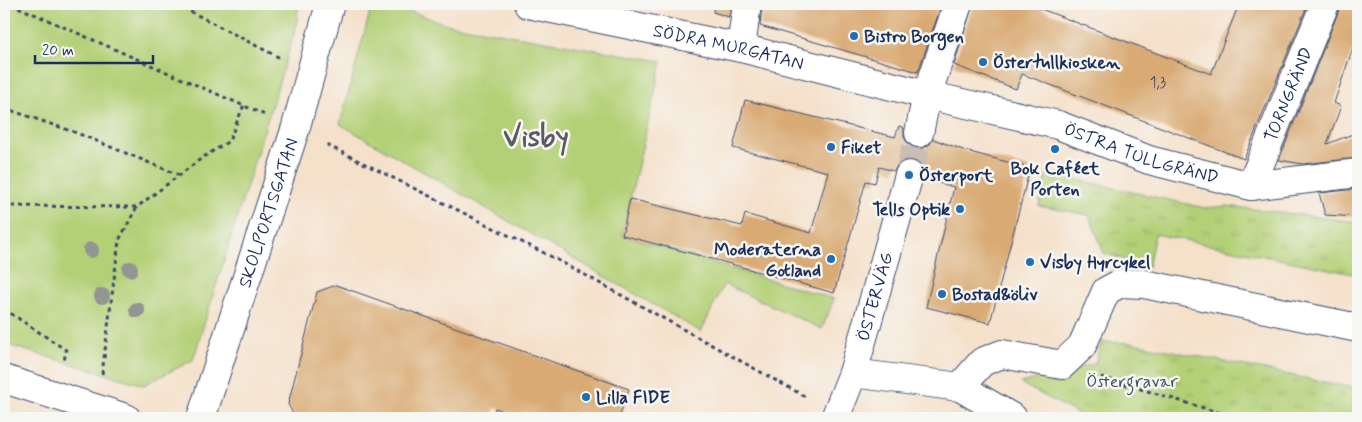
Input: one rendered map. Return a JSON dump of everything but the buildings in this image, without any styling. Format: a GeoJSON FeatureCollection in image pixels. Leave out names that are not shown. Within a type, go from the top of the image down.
{"type":"FeatureCollection","features":[{"type":"Feature","properties":{"kind":"street","name":"SKOLPORTSGATAN"},"geometry":{"type":"LineString","coordinates":[[200,418],[295,130],[330,4]]}},
{"type":"Feature","properties":{"kind":"street","name":"SÖDRA MURGATAN"},"geometry":{"type":"LineString","coordinates":[[528,4],[741,48],[928,95]]}},
{"type":"Feature","properties":{"kind":"street"},"geometry":{"type":"LineString","coordinates":[[741,48],[747,4]]}},
{"type":"Feature","properties":{"kind":"street"},"geometry":{"type":"LineString","coordinates":[[919,134],[928,95],[958,4]]}},
{"type":"Feature","properties":{"kind":"street","name":"TORNGRÄND"},"geometry":{"type":"LineString","coordinates":[[1251,186],[1325,4]]}},
{"type":"Feature","properties":{"kind":"street","name":"ÖSTRA TULLGRÄND"},"geometry":{"type":"LineString","coordinates":[[928,95],[1058,125],[1149,160],[1251,186],[1358,173]]}},
{"type":"Feature","properties":{"kind":"street","name":"ÖSTERVÄG"},"geometry":{"type":"LineString","coordinates":[[839,417],[909,175]]}},
{"type":"Feature","properties":{"kind":"street"},"geometry":{"type":"LineString","coordinates":[[960,387],[982,362],[1002,354],[1062,365],[1082,346],[1106,291],[1121,283],[1144,284],[1358,328]]}},
{"type":"Feature","properties":{"kind":"street"},"geometry":{"type":"LineString","coordinates":[[853,373],[960,387],[1013,418]]}},
{"type":"Feature","properties":{"kind":"street"},"geometry":{"type":"LineString","coordinates":[[4,379],[126,418]]}},
{"type":"Feature","properties":{"kind":"path"},"geometry":{"type":"LineString","coordinates":[[11,4],[244,105],[554,258],[839,417]]}},
{"type":"Feature","properties":{"kind":"path"},"geometry":{"type":"LineString","coordinates":[[176,4],[310,73]]}},
{"type":"Feature","properties":{"kind":"path"},"geometry":{"type":"LineString","coordinates":[[101,378],[119,240],[137,207],[202,158],[229,141],[244,105]]}},
{"type":"Feature","properties":{"kind":"path"},"geometry":{"type":"LineString","coordinates":[[4,108],[77,133],[179,175]]}},
{"type":"Feature","properties":{"kind":"path"},"geometry":{"type":"LineString","coordinates":[[4,206],[137,207]]}},
{"type":"Feature","properties":{"kind":"path"},"geometry":{"type":"LineString","coordinates":[[4,309],[66,350],[64,367]]}},
{"type":"Feature","properties":{"kind":"path"},"geometry":{"type":"LineString","coordinates":[[1062,365],[1237,418]]}},
{"type":"Feature","properties":{"kind":"green space"},"geometry":{"type":"Polygon","coordinates":[[[4,4],[298,4],[297,24],[193,360],[144,385],[4,344],[4,4]]]}},
{"type":"Feature","properties":{"kind":"green space"},"geometry":{"type":"Polygon","coordinates":[[[372,4],[390,4],[446,24],[662,61],[622,235],[834,299],[822,329],[724,284],[701,332],[340,124],[372,4]]]}},
{"type":"Feature","properties":{"kind":"green space"},"geometry":{"type":"Polygon","coordinates":[[[1047,173],[1205,208],[1228,206],[1358,222],[1358,275],[1155,234],[1148,267],[1104,253],[1089,215],[1039,206],[1047,173]]]}},
{"type":"Feature","properties":{"kind":"green space","name":"Östergravar"},"geometry":{"type":"Polygon","coordinates":[[[1101,342],[1133,343],[1358,389],[1358,418],[1086,418],[1020,383],[1095,364],[1101,342]]]}},
{"type":"Feature","properties":{"kind":"tunnel"},"geometry":{"type":"LineString","coordinates":[[909,175],[919,133]]}},
{"type":"Feature","properties":{"kind":"place","name":"Bistro Borgen"},"geometry":{"type":"Point","coordinates":[854,36]}},
{"type":"Feature","properties":{"kind":"place","name":"Östertullkiosken"},"geometry":{"type":"Point","coordinates":[983,62]}},
{"type":"Feature","properties":{"kind":"place","name":"Fiket"},"geometry":{"type":"Point","coordinates":[831,147]}},
{"type":"Feature","properties":{"kind":"place","name":"Bok Caféet Porten"},"geometry":{"type":"Point","coordinates":[1055,149]}},
{"type":"Feature","properties":{"kind":"place","name":"Österport"},"geometry":{"type":"Point","coordinates":[909,175]}},
{"type":"Feature","properties":{"kind":"place","name":"Tells Optik"},"geometry":{"type":"Point","coordinates":[960,209]}},
{"type":"Feature","properties":{"kind":"place","name":"Moderaterna Gotland"},"geometry":{"type":"Point","coordinates":[831,259]}},
{"type":"Feature","properties":{"kind":"place","name":"Visby Hyrcykel"},"geometry":{"type":"Point","coordinates":[1030,262]}},
{"type":"Feature","properties":{"kind":"place","name":"Bostad&öliv"},"geometry":{"type":"Point","coordinates":[942,294]}},
{"type":"Feature","properties":{"kind":"place","name":"Lilla FIDE"},"geometry":{"type":"Point","coordinates":[586,397]}},
{"type":"Feature","properties":{"kind":"district","name":"Visby"},"geometry":{"type":"Point","coordinates":[536,136]}}]}
